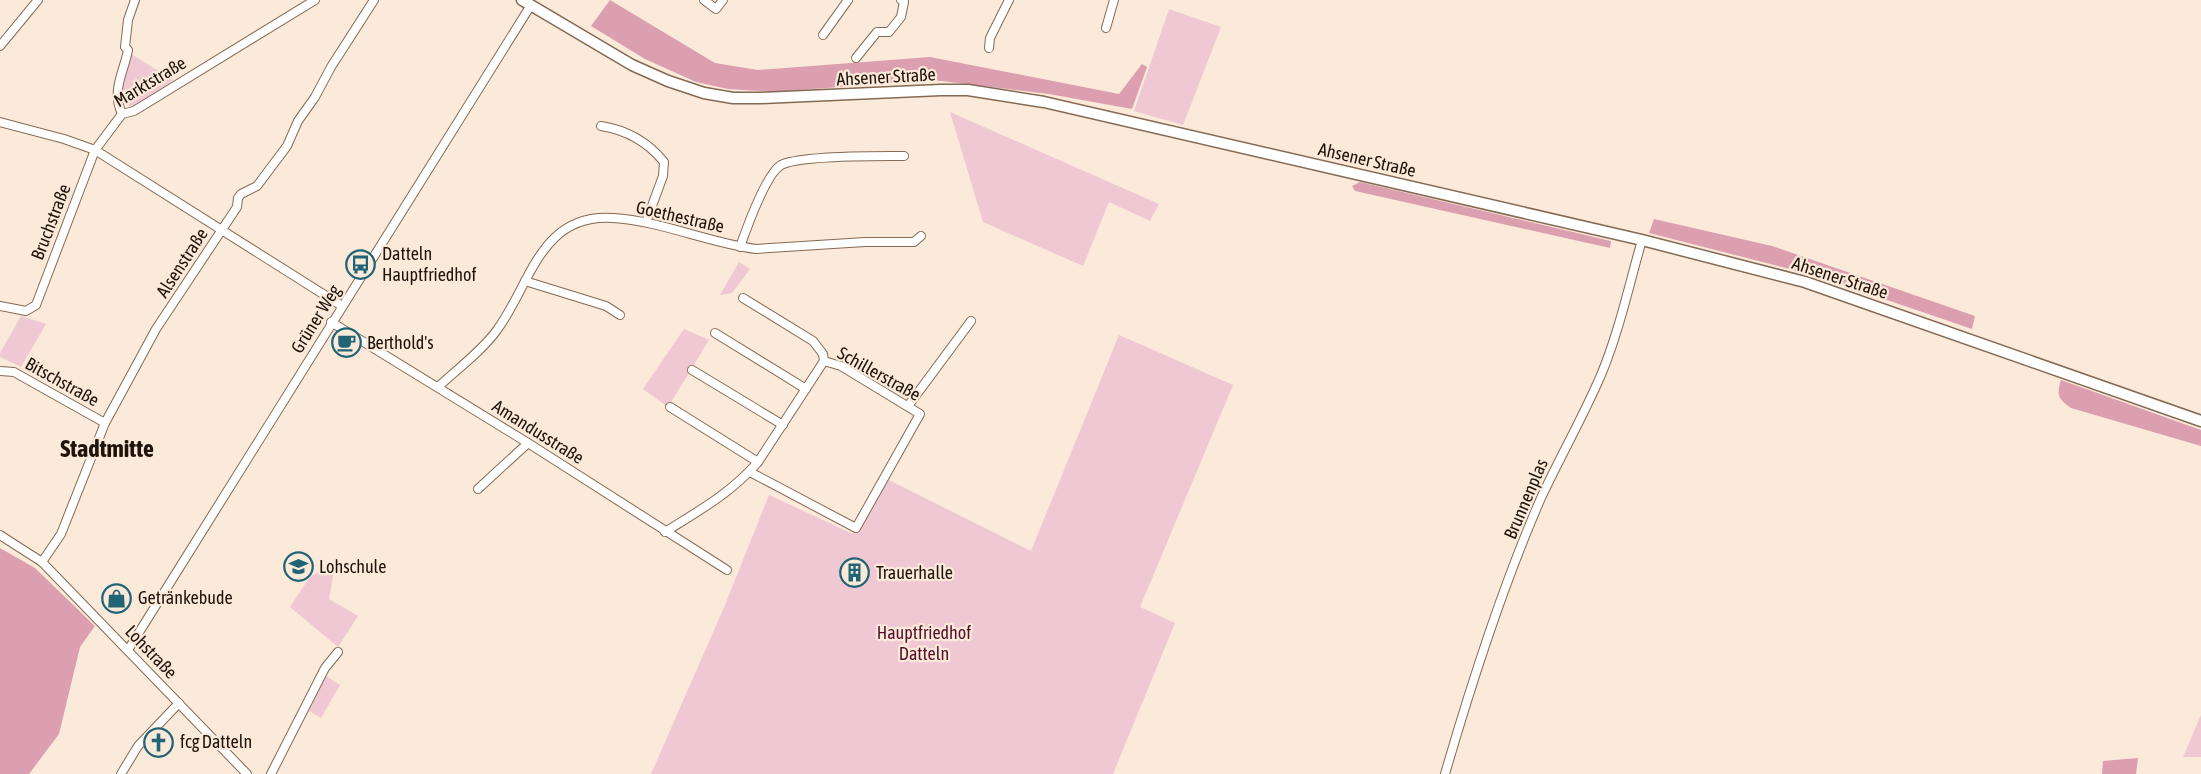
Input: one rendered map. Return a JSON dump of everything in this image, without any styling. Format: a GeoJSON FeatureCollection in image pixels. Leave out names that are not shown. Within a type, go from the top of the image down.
{"type":"FeatureCollection","features":[{"type":"Feature","properties":{"kind":"main road","name":"Ahsener Straße"},"geometry":{"type":"LineString","coordinates":[[529,2],[632,65],[668,81],[704,93],[734,98],[761,98],[955,90],[1044,102],[1642,240],[1804,282],[2201,421]]}},
{"type":"Feature","properties":{"kind":"street"},"geometry":{"type":"LineString","coordinates":[[0,46],[38,0]]}},
{"type":"Feature","properties":{"kind":"street"},"geometry":{"type":"LineString","coordinates":[[122,114],[117,100],[118,90],[128,50],[126,47],[128,20],[135,0]]}},
{"type":"Feature","properties":{"kind":"street","name":"Marktstraße"},"geometry":{"type":"LineString","coordinates":[[95,150],[122,114],[134,111],[315,0]]}},
{"type":"Feature","properties":{"kind":"street","name":"Alsenstraße"},"geometry":{"type":"LineString","coordinates":[[42,562],[61,534],[105,423],[156,329],[237,207],[238,198],[257,186],[287,146],[298,121],[374,0]]}},
{"type":"Feature","properties":{"kind":"street"},"geometry":{"type":"LineString","coordinates":[[704,0],[716,9],[723,0]]}},
{"type":"Feature","properties":{"kind":"street"},"geometry":{"type":"LineString","coordinates":[[824,35],[848,0]]}},
{"type":"Feature","properties":{"kind":"street"},"geometry":{"type":"LineString","coordinates":[[856,58],[877,32],[889,32],[901,17],[904,2],[902,0]]}},
{"type":"Feature","properties":{"kind":"street"},"geometry":{"type":"LineString","coordinates":[[989,48],[990,38],[1010,0]]}},
{"type":"Feature","properties":{"kind":"street"},"geometry":{"type":"LineString","coordinates":[[1106,28],[1114,0]]}},
{"type":"Feature","properties":{"kind":"street","name":"Grüner Weg"},"geometry":{"type":"LineString","coordinates":[[128,650],[529,2]]}},
{"type":"Feature","properties":{"kind":"street"},"geometry":{"type":"LineString","coordinates":[[0,122],[95,150],[342,306]]}},
{"type":"Feature","properties":{"kind":"street"},"geometry":{"type":"LineString","coordinates":[[601,126],[620,129],[653,148],[664,162],[663,176],[646,222]]}},
{"type":"Feature","properties":{"kind":"street","name":"Bruchstraße"},"geometry":{"type":"LineString","coordinates":[[0,306],[26,311],[36,305],[95,150]]}},
{"type":"Feature","properties":{"kind":"street"},"geometry":{"type":"LineString","coordinates":[[740,247],[771,174],[781,165],[802,160],[904,156]]}},
{"type":"Feature","properties":{"kind":"street","name":"Goethestraße"},"geometry":{"type":"LineString","coordinates":[[438,387],[496,332],[510,311],[535,260],[569,226],[582,221],[611,218],[646,222],[740,247],[756,249],[865,242],[914,242],[921,236]]}},
{"type":"Feature","properties":{"kind":"street","name":"Brunnenplas"},"geometry":{"type":"LineString","coordinates":[[1445,774],[1466,703],[1503,595],[1541,500],[1602,374],[1642,240]]}},
{"type":"Feature","properties":{"kind":"street"},"geometry":{"type":"LineString","coordinates":[[525,281],[606,306],[620,315]]}},
{"type":"Feature","properties":{"kind":"street","name":"Schillerstraße"},"geometry":{"type":"LineString","coordinates":[[665,532],[723,496],[750,471],[824,362],[823,354],[813,341],[743,298]]}},
{"type":"Feature","properties":{"kind":"street"},"geometry":{"type":"LineString","coordinates":[[908,406],[971,321]]}},
{"type":"Feature","properties":{"kind":"street","name":"Amandusstraße"},"geometry":{"type":"LineString","coordinates":[[331,322],[528,443],[727,570]]}},
{"type":"Feature","properties":{"kind":"street"},"geometry":{"type":"LineString","coordinates":[[715,333],[806,389]]}},
{"type":"Feature","properties":{"kind":"street","name":"Schillerstraße"},"geometry":{"type":"LineString","coordinates":[[750,471],[856,528],[920,414],[841,366],[824,362]]}},
{"type":"Feature","properties":{"kind":"street","name":"Bitschstraße"},"geometry":{"type":"LineString","coordinates":[[1,370],[14,372],[105,423]]}},
{"type":"Feature","properties":{"kind":"street"},"geometry":{"type":"LineString","coordinates":[[692,370],[783,425]]}},
{"type":"Feature","properties":{"kind":"street"},"geometry":{"type":"LineString","coordinates":[[670,407],[758,462]]}},
{"type":"Feature","properties":{"kind":"street"},"geometry":{"type":"LineString","coordinates":[[478,489],[528,443]]}},
{"type":"Feature","properties":{"kind":"street","name":"Lohstraße"},"geometry":{"type":"LineString","coordinates":[[0,536],[42,562],[247,774]]}},
{"type":"Feature","properties":{"kind":"street"},"geometry":{"type":"LineString","coordinates":[[271,774],[325,668],[338,652]]}},
{"type":"Feature","properties":{"kind":"street"},"geometry":{"type":"LineString","coordinates":[[121,774],[138,746],[180,703]]}},
{"type":"Feature","properties":{"kind":"green space"},"geometry":{"type":"Polygon","coordinates":[[[1169,9],[1221,27],[1183,125],[1134,111],[1169,9]]]}},
{"type":"Feature","properties":{"kind":"green space"},"geometry":{"type":"Polygon","coordinates":[[[131,54],[173,80],[139,104],[131,107],[124,96],[123,82],[131,54]]]}},
{"type":"Feature","properties":{"kind":"green space"},"geometry":{"type":"Polygon","coordinates":[[[950,112],[1159,204],[1150,221],[1109,202],[1083,266],[983,222],[950,112]]]}},
{"type":"Feature","properties":{"kind":"green space"},"geometry":{"type":"Polygon","coordinates":[[[739,262],[750,269],[732,293],[720,295],[739,262]]]}},
{"type":"Feature","properties":{"kind":"green space"},"geometry":{"type":"Polygon","coordinates":[[[21,316],[46,324],[21,367],[0,357],[0,353],[21,316]]]}},
{"type":"Feature","properties":{"kind":"green space"},"geometry":{"type":"Polygon","coordinates":[[[684,329],[709,340],[668,407],[643,389],[684,329]]]}},
{"type":"Feature","properties":{"kind":"green space","name":"Hauptfriedhof Datteln"},"geometry":{"type":"Polygon","coordinates":[[[1119,335],[1233,385],[1140,607],[1175,623],[1113,774],[651,774],[725,605],[769,495],[853,534],[885,478],[1031,551],[1119,335]]]}},
{"type":"Feature","properties":{"kind":"green space"},"geometry":{"type":"Polygon","coordinates":[[[328,565],[334,570],[329,599],[358,616],[338,647],[290,607],[309,578],[328,565]]]}},
{"type":"Feature","properties":{"kind":"green space"},"geometry":{"type":"Polygon","coordinates":[[[326,676],[340,685],[321,718],[309,711],[326,676]]]}},
{"type":"Feature","properties":{"kind":"green space"},"geometry":{"type":"Polygon","coordinates":[[[2201,715],[2201,757],[2183,757],[2201,715]]]}},
{"type":"Feature","properties":{"kind":"shaded area"},"geometry":{"type":"Polygon","coordinates":[[[610,0],[715,63],[758,70],[930,57],[1119,94],[1142,64],[1147,67],[1132,109],[1049,94],[933,80],[774,92],[728,89],[696,82],[645,59],[591,26],[610,0]]]}},
{"type":"Feature","properties":{"kind":"shaded area"},"geometry":{"type":"Polygon","coordinates":[[[1360,182],[1611,241],[1610,248],[1355,191],[1352,186],[1360,182]]]}},
{"type":"Feature","properties":{"kind":"shaded area"},"geometry":{"type":"Polygon","coordinates":[[[1654,219],[1772,246],[1975,316],[1972,329],[1817,276],[1649,233],[1654,219]]]}},
{"type":"Feature","properties":{"kind":"shaded area"},"geometry":{"type":"Polygon","coordinates":[[[2061,380],[2201,430],[2201,446],[2071,408],[2060,397],[2061,380]]]}},
{"type":"Feature","properties":{"kind":"shaded area"},"geometry":{"type":"Polygon","coordinates":[[[0,548],[35,568],[95,626],[80,647],[59,734],[29,774],[0,774],[0,548]]]}},
{"type":"Feature","properties":{"kind":"shaded area"},"geometry":{"type":"Polygon","coordinates":[[[2138,758],[2136,774],[2102,774],[2103,761],[2138,758]]]}},
{"type":"Feature","properties":{"kind":"place","name":"Datteln Hauptfriedhof"},"geometry":{"type":"Point","coordinates":[361,264]}},
{"type":"Feature","properties":{"kind":"place","name":"Berthold's"},"geometry":{"type":"Point","coordinates":[346,343]}},
{"type":"Feature","properties":{"kind":"place","name":"Lohschule"},"geometry":{"type":"Point","coordinates":[298,567]}},
{"type":"Feature","properties":{"kind":"place","name":"Trauerhalle"},"geometry":{"type":"Point","coordinates":[855,573]}},
{"type":"Feature","properties":{"kind":"place","name":"Getränkebude"},"geometry":{"type":"Point","coordinates":[117,598]}},
{"type":"Feature","properties":{"kind":"place","name":"fcg Datteln"},"geometry":{"type":"Point","coordinates":[159,742]}},
{"type":"Feature","properties":{"kind":"district","name":"Stadtmitte"},"geometry":{"type":"Point","coordinates":[107,449]}}]}
